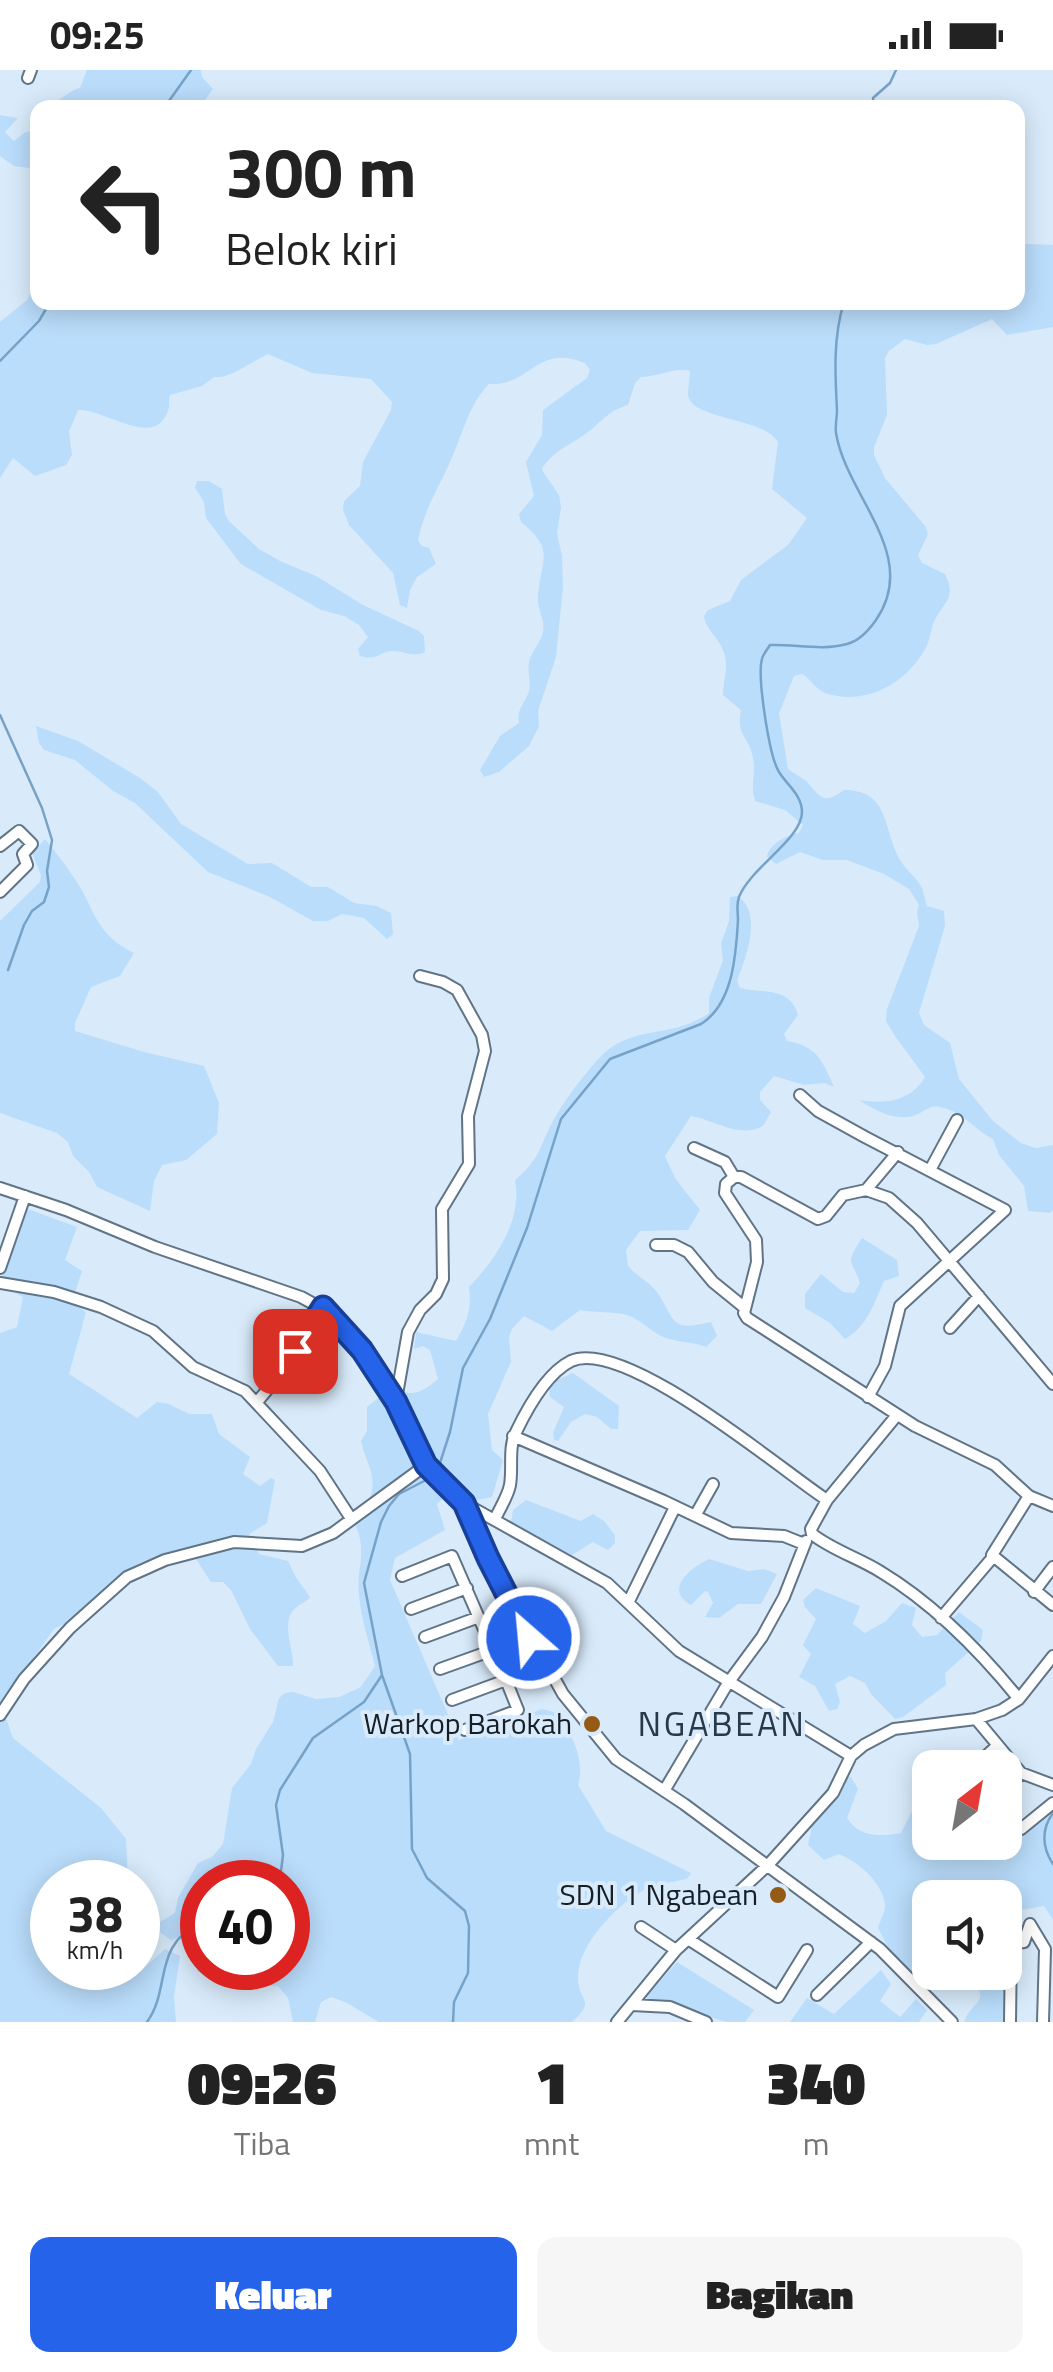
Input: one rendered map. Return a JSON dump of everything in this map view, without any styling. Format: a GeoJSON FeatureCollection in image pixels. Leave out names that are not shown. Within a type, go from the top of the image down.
{"type":"FeatureCollection","features":[{"type":"Feature","properties":{"kind":"street"},"geometry":{"type":"LineString","coordinates":[[0,892],[27,865],[23,854],[32,844],[18,830],[2,839]]}},
{"type":"Feature","properties":{"kind":"street"},"geometry":{"type":"LineString","coordinates":[[396,1402],[412,1322],[443,1280],[442,1208],[468,1164],[468,1116],[484,1051],[482,1035],[457,990],[420,976]]}},
{"type":"Feature","properties":{"kind":"street"},"geometry":{"type":"LineString","coordinates":[[800,1095],[826,1116],[1005,1210],[900,1306],[885,1366],[868,1396]]}},
{"type":"Feature","properties":{"kind":"street"},"geometry":{"type":"LineString","coordinates":[[930,1170],[958,1120]]}},
{"type":"Feature","properties":{"kind":"street"},"geometry":{"type":"LineString","coordinates":[[694,1148],[726,1162],[734,1176]]}},
{"type":"Feature","properties":{"kind":"street"},"geometry":{"type":"LineString","coordinates":[[866,1190],[898,1152]]}},
{"type":"Feature","properties":{"kind":"street"},"geometry":{"type":"LineString","coordinates":[[734,1176],[818,1220],[844,1195],[866,1190],[889,1198],[906,1211],[1053,1384]]}},
{"type":"Feature","properties":{"kind":"street"},"geometry":{"type":"LineString","coordinates":[[734,1176],[726,1184],[725,1193],[756,1240],[757,1262],[745,1308],[747,1318],[897,1415],[994,1466],[1029,1496],[1053,1506]]}},
{"type":"Feature","properties":{"kind":"street"},"geometry":{"type":"LineString","coordinates":[[0,1188],[323,1307],[362,1350],[396,1402],[432,1471],[464,1503],[619,1590],[679,1651],[851,1756]]}},
{"type":"Feature","properties":{"kind":"street"},"geometry":{"type":"LineString","coordinates":[[0,1268],[25,1196]]}},
{"type":"Feature","properties":{"kind":"street"},"geometry":{"type":"LineString","coordinates":[[656,1246],[674,1245],[688,1252],[714,1282],[745,1308]]}},
{"type":"Feature","properties":{"kind":"street"},"geometry":{"type":"LineString","coordinates":[[1,1283],[54,1292],[101,1307],[165,1340],[194,1367],[232,1383],[258,1402],[320,1471],[350,1517]]}},
{"type":"Feature","properties":{"kind":"street"},"geometry":{"type":"LineString","coordinates":[[950,1328],[979,1296]]}},
{"type":"Feature","properties":{"kind":"street"},"geometry":{"type":"LineString","coordinates":[[258,1402],[323,1307]]}},
{"type":"Feature","properties":{"kind":"street"},"geometry":{"type":"LineString","coordinates":[[495,1520],[511,1483],[513,1436],[554,1373],[575,1359],[606,1362],[656,1382],[694,1404],[827,1500]]}},
{"type":"Feature","properties":{"kind":"street"},"geometry":{"type":"LineString","coordinates":[[664,1791],[728,1683],[762,1637],[827,1500],[897,1415]]}},
{"type":"Feature","properties":{"kind":"street"},"geometry":{"type":"LineString","coordinates":[[513,1436],[735,1535],[784,1536],[804,1544]]}},
{"type":"Feature","properties":{"kind":"street"},"geometry":{"type":"LineString","coordinates":[[0,1715],[24,1679],[61,1638],[127,1577],[164,1560],[234,1542],[302,1546],[333,1533],[350,1517],[432,1471]]}},
{"type":"Feature","properties":{"kind":"street"},"geometry":{"type":"LineString","coordinates":[[695,1516],[713,1484]]}},
{"type":"Feature","properties":{"kind":"street"},"geometry":{"type":"LineString","coordinates":[[1029,1496],[992,1552],[993,1557],[1053,1605]]}},
{"type":"Feature","properties":{"kind":"street"},"geometry":{"type":"LineString","coordinates":[[464,1503],[529,1638],[562,1694],[616,1759],[871,1942],[952,2022]]}},
{"type":"Feature","properties":{"kind":"street"},"geometry":{"type":"LineString","coordinates":[[629,1601],[675,1507]]}},
{"type":"Feature","properties":{"kind":"street"},"geometry":{"type":"LineString","coordinates":[[812,1534],[883,1573],[941,1618],[986,1658],[1020,1699]]}},
{"type":"Feature","properties":{"kind":"street"},"geometry":{"type":"LineString","coordinates":[[402,1576],[452,1556],[494,1649],[518,1710],[465,1730]]}},
{"type":"Feature","properties":{"kind":"street"},"geometry":{"type":"LineString","coordinates":[[941,1618],[993,1557]]}},
{"type":"Feature","properties":{"kind":"street"},"geometry":{"type":"LineString","coordinates":[[1034,1592],[1053,1567]]}},
{"type":"Feature","properties":{"kind":"street"},"geometry":{"type":"LineString","coordinates":[[411,1610],[467,1588]]}},
{"type":"Feature","properties":{"kind":"street"},"geometry":{"type":"LineString","coordinates":[[425,1638],[479,1618]]}},
{"type":"Feature","properties":{"kind":"street"},"geometry":{"type":"LineString","coordinates":[[440,1669],[529,1638]]}},
{"type":"Feature","properties":{"kind":"street"},"geometry":{"type":"LineString","coordinates":[[616,2022],[676,1950],[768,1866],[833,1793],[851,1756],[877,1736],[894,1729],[976,1719],[1020,1699],[1053,1656]]}},
{"type":"Feature","properties":{"kind":"street"},"geometry":{"type":"LineString","coordinates":[[452,1700],[506,1680]]}},
{"type":"Feature","properties":{"kind":"street"},"geometry":{"type":"LineString","coordinates":[[976,1719],[1001,1750]]}},
{"type":"Feature","properties":{"kind":"street"},"geometry":{"type":"LineString","coordinates":[[993,1750],[998,1746]]}},
{"type":"Feature","properties":{"kind":"street"},"geometry":{"type":"LineString","coordinates":[[1022,1774],[1053,1785]]}},
{"type":"Feature","properties":{"kind":"street"},"geometry":{"type":"LineString","coordinates":[[1022,1828],[1053,1803]]}},
{"type":"Feature","properties":{"kind":"street"},"geometry":{"type":"LineString","coordinates":[[1024,1942],[1030,1924],[1045,1949],[1048,1974],[1043,2022]]}},
{"type":"Feature","properties":{"kind":"street"},"geometry":{"type":"LineString","coordinates":[[642,1927],[676,1950]]}},
{"type":"Feature","properties":{"kind":"street"},"geometry":{"type":"LineString","coordinates":[[688,1940],[778,1996],[807,1950]]}},
{"type":"Feature","properties":{"kind":"street"},"geometry":{"type":"LineString","coordinates":[[817,1995],[871,1942]]}},
{"type":"Feature","properties":{"kind":"street"},"geometry":{"type":"LineString","coordinates":[[1010,2022],[1011,1944],[1040,1944]]}},
{"type":"Feature","properties":{"kind":"street"},"geometry":{"type":"LineString","coordinates":[[632,2005],[670,2008],[706,2022]]}},
{"type":"Feature","properties":{"kind":"shaded area"},"geometry":{"type":"Polygon","coordinates":[[[87,70],[201,70],[213,89],[205,100],[59,100],[80,88],[87,70]]]}},
{"type":"Feature","properties":{"kind":"shaded area"},"geometry":{"type":"Polygon","coordinates":[[[0,115],[18,118],[5,132],[14,141],[30,131],[30,168],[14,166],[0,156],[0,115]]]}},
{"type":"Feature","properties":{"kind":"shaded area"},"geometry":{"type":"Polygon","coordinates":[[[1025,245],[1053,245],[1053,327],[1007,335],[992,319],[936,344],[905,339],[885,358],[887,415],[874,455],[885,478],[925,526],[928,534],[918,555],[922,563],[945,574],[950,589],[926,648],[894,683],[854,697],[825,693],[802,674],[794,676],[779,713],[788,769],[825,798],[844,790],[859,792],[877,803],[899,858],[921,886],[927,906],[944,911],[945,926],[919,1013],[924,1025],[950,1043],[959,1079],[993,1121],[1021,1143],[1036,1148],[1053,1145],[1050,1213],[1028,1211],[1024,1186],[999,1155],[993,1139],[955,1112],[934,1107],[910,1116],[895,1116],[859,1100],[879,1102],[905,1096],[925,1077],[886,1021],[919,926],[919,905],[909,889],[847,860],[823,860],[800,852],[776,864],[767,857],[775,844],[799,833],[803,825],[785,810],[755,801],[753,758],[741,731],[741,710],[723,695],[725,658],[704,616],[708,610],[730,601],[741,580],[788,545],[807,518],[772,489],[778,442],[758,428],[692,403],[688,395],[690,371],[641,377],[628,405],[611,413],[543,467],[559,495],[561,507],[557,533],[563,587],[556,657],[538,711],[539,726],[529,746],[499,772],[484,777],[480,770],[500,736],[519,723],[529,690],[530,659],[543,630],[538,598],[543,549],[519,514],[534,496],[526,462],[542,435],[543,410],[587,378],[590,370],[585,363],[569,358],[544,361],[515,379],[489,384],[482,392],[424,518],[418,540],[429,548],[436,564],[417,577],[407,608],[400,605],[393,573],[349,525],[343,510],[344,501],[360,486],[363,462],[391,410],[392,402],[371,379],[312,373],[268,354],[202,386],[170,395],[168,411],[152,427],[78,410],[69,432],[72,455],[66,465],[35,476],[13,458],[0,478],[0,322],[30,294],[30,310],[1025,310],[1025,245]]]}},
{"type":"Feature","properties":{"kind":"shaded area"},"geometry":{"type":"Polygon","coordinates":[[[197,481],[209,481],[222,489],[229,521],[259,549],[419,631],[424,636],[425,652],[392,651],[360,656],[358,649],[368,637],[359,625],[321,610],[241,564],[206,518],[204,502],[195,488],[197,481]]]}},
{"type":"Feature","properties":{"kind":"shaded area"},"geometry":{"type":"Polygon","coordinates":[[[36,726],[78,741],[140,778],[158,792],[181,824],[248,864],[272,863],[311,887],[328,887],[354,903],[377,906],[391,913],[393,934],[387,939],[364,918],[342,914],[328,921],[313,921],[270,897],[208,872],[135,803],[113,791],[75,760],[44,750],[36,726]]]}},
{"type":"Feature","properties":{"kind":"shaded area"},"geometry":{"type":"Polygon","coordinates":[[[45,839],[105,931],[134,953],[120,976],[91,987],[75,1031],[204,1066],[219,1103],[217,1134],[186,1160],[162,1165],[154,1181],[150,1211],[97,1187],[73,1156],[68,1142],[57,1133],[0,1113],[0,921],[40,882],[32,853],[45,839]]]}},
{"type":"Feature","properties":{"kind":"shaded area"},"geometry":{"type":"Polygon","coordinates":[[[738,896],[750,914],[748,948],[737,981],[740,988],[789,999],[798,1015],[784,1034],[787,1041],[812,1051],[834,1087],[824,1083],[804,1085],[774,1076],[760,1092],[760,1100],[771,1112],[763,1126],[736,1130],[691,1116],[665,1156],[675,1178],[700,1210],[688,1230],[640,1231],[626,1250],[628,1266],[656,1291],[677,1323],[689,1326],[711,1322],[717,1336],[706,1347],[672,1340],[632,1317],[615,1313],[580,1310],[552,1331],[524,1316],[509,1337],[511,1362],[488,1414],[492,1450],[503,1460],[492,1497],[477,1500],[455,1488],[437,1504],[445,1530],[395,1558],[390,1580],[459,1740],[542,1709],[554,1712],[575,1746],[580,1765],[578,1785],[606,1831],[691,1873],[687,1879],[642,1891],[600,1928],[580,1964],[579,1984],[585,2004],[572,2022],[379,2022],[331,1997],[321,2002],[315,2022],[293,2022],[288,1998],[281,1990],[310,1990],[310,1860],[205,1860],[223,1844],[232,1788],[251,1764],[273,1722],[279,1698],[293,1692],[316,1699],[339,1697],[361,1687],[375,1666],[360,1604],[361,1543],[355,1524],[366,1513],[373,1483],[361,1441],[367,1431],[367,1407],[396,1384],[411,1393],[438,1379],[430,1350],[423,1346],[414,1349],[416,1332],[456,1341],[468,1315],[469,1287],[497,1252],[511,1224],[515,1180],[536,1157],[561,1108],[590,1068],[615,1045],[682,1026],[709,1013],[709,998],[723,960],[721,944],[729,921],[730,897],[738,896]]]}},
{"type":"Feature","properties":{"kind":"shaded area"},"geometry":{"type":"Polygon","coordinates":[[[25,1208],[77,1227],[65,1260],[82,1271],[72,1302],[86,1312],[69,1374],[137,1418],[157,1402],[189,1414],[212,1414],[219,1434],[250,1457],[243,1474],[260,1486],[271,1478],[275,1480],[267,1523],[249,1534],[259,1554],[288,1561],[310,1597],[289,1619],[293,1666],[278,1666],[250,1629],[231,1590],[223,1582],[211,1582],[188,1547],[141,1562],[107,1585],[79,1616],[54,1629],[1,1704],[13,1738],[101,1808],[126,1839],[127,1860],[30,1860],[30,1990],[160,1990],[160,1954],[165,1949],[180,1956],[174,1997],[176,2022],[0,2022],[0,1333],[17,1327],[23,1297],[7,1288],[2,1276],[25,1208]]]}},
{"type":"Feature","properties":{"kind":"shaded area"},"geometry":{"type":"Polygon","coordinates":[[[862,1238],[897,1260],[899,1276],[884,1281],[865,1321],[845,1339],[830,1323],[805,1308],[805,1294],[821,1274],[843,1292],[854,1293],[860,1283],[851,1258],[862,1238]]]}},
{"type":"Feature","properties":{"kind":"shaded area"},"geometry":{"type":"Polygon","coordinates":[[[573,1373],[619,1406],[618,1429],[585,1414],[571,1422],[558,1441],[554,1440],[564,1407],[550,1397],[549,1389],[557,1380],[573,1373]]]}},
{"type":"Feature","properties":{"kind":"shaded area"},"geometry":{"type":"Polygon","coordinates":[[[526,1500],[581,1521],[593,1514],[615,1535],[615,1543],[608,1550],[593,1542],[572,1555],[511,1522],[513,1510],[526,1500]]]}},
{"type":"Feature","properties":{"kind":"shaded area"},"geometry":{"type":"Polygon","coordinates":[[[709,1559],[748,1571],[764,1569],[777,1574],[761,1604],[738,1604],[719,1618],[705,1617],[713,1603],[708,1592],[691,1605],[679,1593],[688,1573],[709,1559]]]}},
{"type":"Feature","properties":{"kind":"shaded area"},"geometry":{"type":"Polygon","coordinates":[[[816,1588],[860,1606],[853,1624],[865,1633],[886,1621],[902,1603],[916,1608],[912,1625],[922,1637],[937,1635],[959,1612],[983,1630],[981,1641],[945,1673],[946,1685],[903,1717],[895,1719],[865,1683],[850,1676],[835,1684],[840,1702],[837,1709],[829,1711],[815,1686],[799,1677],[811,1654],[803,1645],[816,1619],[803,1600],[816,1588]]]}},
{"type":"Feature","properties":{"kind":"shaded area"},"geometry":{"type":"Polygon","coordinates":[[[851,1777],[858,1789],[847,1818],[858,1829],[871,1834],[901,1833],[912,1811],[912,1860],[1022,1860],[1022,1831],[1049,1807],[1053,1811],[1053,1920],[1044,1906],[1022,1910],[1022,1880],[912,1880],[912,1975],[893,1957],[878,1928],[885,1904],[874,1881],[839,1854],[824,1860],[808,1845],[815,1809],[832,1779],[851,1777]]]}},
{"type":"Feature","properties":{"kind":"shaded area"},"geometry":{"type":"Polygon","coordinates":[[[180,1894],[180,1937],[171,1940],[160,1932],[160,1922],[175,1913],[180,1894]]]}},
{"type":"Feature","properties":{"kind":"shaded area"},"geometry":{"type":"Polygon","coordinates":[[[677,1962],[754,2010],[745,2022],[727,2022],[649,2000],[646,1997],[677,1962]]]}},
{"type":"Feature","properties":{"kind":"shaded area"},"geometry":{"type":"Polygon","coordinates":[[[881,1970],[891,1984],[880,2001],[900,2017],[916,1999],[927,2010],[919,2022],[790,2022],[807,1998],[834,2014],[881,1970]]]}},
{"type":"Feature","properties":{"kind":"shaded area"},"geometry":{"type":"Polygon","coordinates":[[[1004,1990],[1005,2022],[964,2022],[980,1992],[1004,1990]]]}},
{"type":"Feature","properties":{"kind":"waterway"},"geometry":{"type":"LineString","coordinates":[[170,100],[191,70]]}},
{"type":"Feature","properties":{"kind":"waterway"},"geometry":{"type":"LineString","coordinates":[[873,100],[890,83],[896,70]]}},
{"type":"Feature","properties":{"kind":"waterway"},"geometry":{"type":"LineString","coordinates":[[0,361],[45,310]]}},
{"type":"Feature","properties":{"kind":"waterway"},"geometry":{"type":"LineString","coordinates":[[438,1469],[463,1368],[490,1319],[527,1228],[561,1119],[610,1059],[701,1024],[712,1015],[731,978],[739,897],[800,822],[800,800],[779,772],[771,750],[763,698],[763,655],[770,645],[828,647],[851,643],[873,624],[888,596],[890,572],[886,549],[842,456],[836,433],[836,342],[842,310]]}},
{"type":"Feature","properties":{"kind":"waterway"},"geometry":{"type":"LineString","coordinates":[[0,715],[42,808],[52,840],[47,871],[49,887],[44,902],[32,911],[24,925],[8,970]]}},
{"type":"Feature","properties":{"kind":"waterway"},"geometry":{"type":"LineString","coordinates":[[430,1478],[399,1494],[389,1506],[364,1583],[382,1675],[410,1754],[412,1849],[427,1878],[465,1911],[469,1926],[468,1973],[454,2002],[453,2022]]}},
{"type":"Feature","properties":{"kind":"waterway"},"geometry":{"type":"LineString","coordinates":[[282,1860],[276,1805],[280,1790],[313,1738],[364,1702],[382,1675]]}},
{"type":"Feature","properties":{"kind":"waterway"},"geometry":{"type":"LineString","coordinates":[[1053,1813],[1044,1839],[1053,1864]]}},
{"type":"Feature","properties":{"kind":"waterway"},"geometry":{"type":"LineString","coordinates":[[147,2022],[169,1955],[180,1938]]}},
{"type":"Feature","properties":{"kind":"place","name":"Warkop Barokah"},"geometry":{"type":"Point","coordinates":[592,1724]}},
{"type":"Feature","properties":{"kind":"place","name":"SDN 1 Ngabean"},"geometry":{"type":"Point","coordinates":[778,1895]}},
{"type":"Feature","properties":{"kind":"district","name":"NGABEAN"},"geometry":{"type":"Point","coordinates":[722,1724]}},
{"type":"Feature","properties":{"kind":"route"},"geometry":{"type":"LineString","coordinates":[[295,1351],[323,1307],[343,1325],[396,1402],[426,1465],[464,1503],[529,1638]]}}]}
